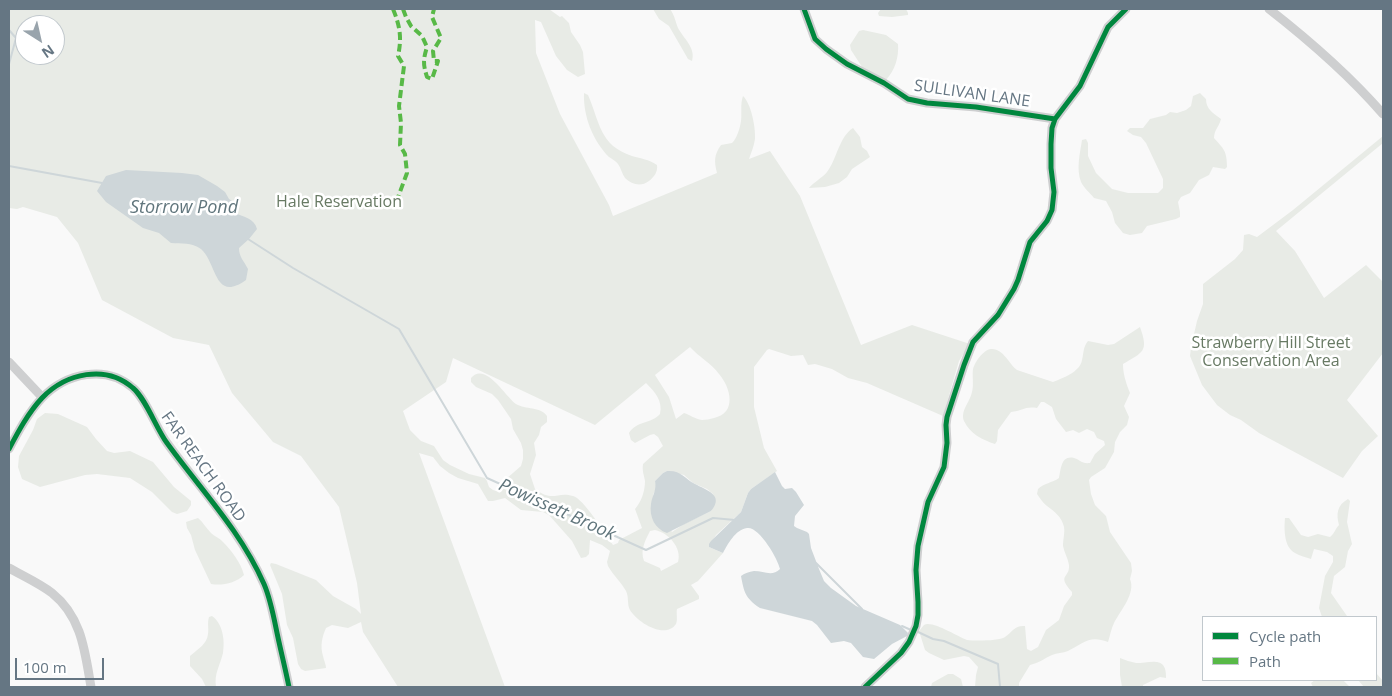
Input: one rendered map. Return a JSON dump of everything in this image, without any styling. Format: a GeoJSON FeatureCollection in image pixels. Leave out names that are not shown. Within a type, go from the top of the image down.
{"type":"FeatureCollection","features":[{"type":"Feature","properties":{"kind":"street","name":"SULLIVAN LANE"},"geometry":{"type":"LineString","coordinates":[[804,9],[815,39],[846,64],[884,83],[908,99],[927,103],[976,107],[1055,118]]}},
{"type":"Feature","properties":{"kind":"street"},"geometry":{"type":"LineString","coordinates":[[865,687],[896,658],[909,642],[914,632],[918,614],[916,570],[918,546],[928,502],[944,467],[947,443],[947,417],[973,342],[998,315],[1014,288],[1030,242],[1047,221],[1052,210],[1054,192],[1051,144],[1055,118],[1080,86],[1108,27],[1126,9]]}},
{"type":"Feature","properties":{"kind":"street"},"geometry":{"type":"LineString","coordinates":[[1269,9],[1326,56],[1383,114]]}},
{"type":"Feature","properties":{"kind":"street"},"geometry":{"type":"LineString","coordinates":[[9,362],[42,397]]}},
{"type":"Feature","properties":{"kind":"street","name":"FAR REACH ROAD"},"geometry":{"type":"LineString","coordinates":[[9,449],[31,411],[42,397],[76,376],[94,373],[109,375],[135,390],[167,443],[212,500],[239,538],[252,561],[272,606],[289,687]]}},
{"type":"Feature","properties":{"kind":"street"},"geometry":{"type":"LineString","coordinates":[[9,568],[52,593],[74,617],[81,635],[91,687]]}},
{"type":"Feature","properties":{"kind":"green space","name":"Hale Reservation"},"geometry":{"type":"Polygon","coordinates":[[[9,9],[549,9],[560,17],[562,16],[569,23],[571,32],[583,52],[585,74],[578,77],[567,70],[556,56],[541,22],[535,20],[536,53],[560,114],[609,205],[613,216],[717,173],[715,162],[717,152],[721,145],[732,143],[739,130],[743,96],[751,110],[755,129],[755,142],[749,159],[770,151],[800,196],[861,345],[912,325],[970,344],[959,361],[943,416],[867,383],[848,378],[832,369],[815,364],[808,365],[803,355],[791,356],[767,350],[754,367],[754,407],[764,448],[777,471],[751,489],[741,512],[716,535],[709,547],[723,553],[698,581],[691,585],[699,599],[677,609],[676,624],[665,630],[658,630],[645,624],[630,610],[626,591],[608,566],[607,562],[610,551],[602,545],[590,540],[589,554],[581,558],[572,541],[549,515],[543,512],[521,510],[505,498],[488,501],[478,484],[458,478],[440,466],[433,457],[419,453],[505,687],[398,687],[363,632],[361,622],[348,628],[332,625],[326,628],[322,652],[326,668],[305,671],[298,664],[293,638],[287,625],[282,594],[270,565],[271,563],[316,580],[333,596],[356,609],[361,614],[357,583],[339,507],[301,456],[273,442],[232,393],[209,345],[173,338],[102,300],[78,243],[57,217],[23,207],[17,209],[9,208],[9,9]],[[690,347],[655,375],[669,397],[676,419],[684,413],[702,420],[714,418],[726,411],[729,406],[730,399],[727,386],[716,370],[690,347]],[[453,358],[446,382],[403,411],[410,430],[421,441],[434,446],[443,460],[450,465],[469,474],[485,478],[489,487],[496,491],[521,466],[523,450],[513,429],[511,419],[492,394],[476,387],[471,382],[471,378],[477,374],[482,374],[495,382],[516,404],[537,409],[547,416],[547,422],[541,427],[534,443],[536,455],[530,474],[535,489],[551,496],[567,495],[577,498],[613,545],[642,528],[635,509],[641,500],[644,489],[643,464],[663,446],[654,434],[635,443],[631,440],[629,433],[636,426],[652,420],[660,414],[659,401],[646,383],[595,425],[453,358]],[[667,471],[655,481],[657,487],[653,495],[672,532],[711,511],[715,500],[713,494],[707,489],[693,483],[684,475],[667,471]],[[655,530],[650,531],[643,549],[644,561],[660,568],[661,571],[678,562],[678,552],[673,542],[665,534],[655,530]]]}},
{"type":"Feature","properties":{"kind":"green space"},"geometry":{"type":"Polygon","coordinates":[[[653,9],[670,9],[678,28],[691,48],[692,61],[688,59],[669,26],[659,19],[653,9]]]}},
{"type":"Feature","properties":{"kind":"green space"},"geometry":{"type":"Polygon","coordinates":[[[881,9],[906,9],[908,15],[879,16],[878,13],[881,9]]]}},
{"type":"Feature","properties":{"kind":"green space"},"geometry":{"type":"Polygon","coordinates":[[[863,30],[886,35],[898,44],[896,63],[886,80],[864,70],[851,50],[850,45],[859,31],[863,30]]]}},
{"type":"Feature","properties":{"kind":"green space"},"geometry":{"type":"Polygon","coordinates":[[[584,93],[588,95],[602,132],[613,146],[632,156],[648,160],[657,165],[655,174],[649,181],[640,185],[634,184],[624,176],[617,163],[603,151],[587,119],[584,93]]]}},
{"type":"Feature","properties":{"kind":"green space"},"geometry":{"type":"Polygon","coordinates":[[[1200,93],[1206,99],[1210,110],[1221,119],[1214,138],[1224,151],[1227,167],[1225,169],[1213,167],[1209,175],[1199,180],[1190,193],[1181,197],[1178,202],[1180,217],[1147,226],[1142,233],[1130,235],[1123,233],[1115,223],[1106,201],[1094,198],[1081,182],[1079,156],[1082,140],[1086,139],[1088,143],[1088,156],[1096,173],[1112,189],[1128,193],[1158,193],[1163,188],[1163,179],[1146,143],[1141,137],[1127,131],[1130,128],[1143,128],[1150,119],[1166,115],[1170,112],[1177,113],[1186,110],[1191,106],[1193,96],[1200,93]]]}},
{"type":"Feature","properties":{"kind":"green space"},"geometry":{"type":"Polygon","coordinates":[[[853,128],[860,137],[862,147],[870,157],[852,169],[847,177],[839,183],[825,187],[809,188],[827,172],[841,142],[853,128]]]}},
{"type":"Feature","properties":{"kind":"green space","name":"Strawberry Hill Street Conservation Area"},"geometry":{"type":"Polygon","coordinates":[[[1383,136],[1383,143],[1276,231],[1295,251],[1324,298],[1366,265],[1383,282],[1383,353],[1347,400],[1378,436],[1362,451],[1343,478],[1259,433],[1217,405],[1202,385],[1190,356],[1191,347],[1203,304],[1203,284],[1235,259],[1243,250],[1244,235],[1249,234],[1257,237],[1383,136]]]}},
{"type":"Feature","properties":{"kind":"green space"},"geometry":{"type":"Polygon","coordinates":[[[1140,327],[1144,347],[1140,354],[1123,364],[1130,393],[1124,406],[1129,417],[1127,425],[1120,432],[1115,442],[1114,452],[1105,468],[1089,480],[1095,505],[1106,516],[1110,532],[1131,563],[1131,590],[1127,601],[1114,623],[1108,642],[1096,639],[1087,641],[1068,651],[1052,655],[1030,665],[1019,683],[1019,687],[975,687],[978,667],[969,657],[964,656],[944,660],[929,653],[925,650],[919,631],[924,625],[928,624],[967,640],[987,640],[1005,637],[1016,628],[1025,626],[1027,649],[1031,651],[1038,647],[1046,630],[1059,620],[1072,592],[1064,579],[1068,573],[1069,565],[1063,546],[1063,523],[1040,499],[1037,494],[1038,489],[1059,478],[1062,464],[1066,459],[1074,458],[1090,463],[1095,454],[1105,445],[1104,441],[1097,438],[1094,432],[1087,429],[1079,433],[1073,430],[1066,432],[1056,419],[1052,407],[1044,402],[1041,402],[1037,408],[1011,412],[998,430],[995,444],[977,436],[967,426],[963,417],[972,392],[974,366],[985,352],[995,349],[1017,370],[1053,382],[1078,368],[1088,341],[1108,345],[1114,344],[1140,327]]]}},
{"type":"Feature","properties":{"kind":"green space"},"geometry":{"type":"Polygon","coordinates":[[[45,413],[58,414],[87,427],[107,451],[114,453],[130,451],[153,462],[174,487],[191,501],[191,505],[187,511],[177,514],[172,512],[152,492],[130,478],[97,474],[85,475],[40,487],[22,479],[18,467],[19,456],[37,419],[45,413]]]}},
{"type":"Feature","properties":{"kind":"green space"},"geometry":{"type":"Polygon","coordinates":[[[1348,499],[1350,501],[1347,522],[1352,544],[1348,551],[1345,567],[1334,576],[1331,593],[1347,616],[1322,616],[1319,608],[1325,576],[1333,562],[1333,556],[1327,552],[1314,549],[1311,559],[1291,550],[1286,538],[1285,518],[1289,518],[1301,535],[1308,537],[1318,534],[1330,537],[1339,525],[1338,514],[1344,501],[1348,499]]]}},
{"type":"Feature","properties":{"kind":"green space"},"geometry":{"type":"Polygon","coordinates":[[[198,518],[233,553],[243,571],[244,575],[241,578],[220,585],[211,584],[187,528],[186,522],[198,518]]]}},
{"type":"Feature","properties":{"kind":"green space"},"geometry":{"type":"Polygon","coordinates":[[[212,616],[221,628],[224,648],[217,674],[216,687],[206,687],[202,679],[190,666],[190,656],[206,641],[209,617],[212,616]]]}},
{"type":"Feature","properties":{"kind":"green space"},"geometry":{"type":"Polygon","coordinates":[[[1120,658],[1136,663],[1161,663],[1166,671],[1166,678],[1160,677],[1143,685],[1143,687],[1122,687],[1120,658]]]}},
{"type":"Feature","properties":{"kind":"green space"},"geometry":{"type":"Polygon","coordinates":[[[948,674],[953,674],[961,679],[963,687],[931,687],[932,683],[948,674]]]}},
{"type":"Feature","properties":{"kind":"green space"},"geometry":{"type":"Polygon","coordinates":[[[1377,674],[1383,681],[1383,687],[1364,687],[1359,681],[1377,681],[1377,674]]]}},
{"type":"Feature","properties":{"kind":"green space"},"geometry":{"type":"Polygon","coordinates":[[[1314,681],[1344,681],[1350,687],[1313,687],[1311,683],[1314,681]]]}},
{"type":"Feature","properties":{"kind":"water","name":"Storrow Pond"},"geometry":{"type":"Polygon","coordinates":[[[126,170],[198,175],[225,192],[229,199],[235,203],[233,210],[235,213],[254,222],[257,229],[239,248],[248,269],[246,280],[236,286],[228,287],[222,284],[201,249],[190,244],[171,243],[159,233],[143,228],[106,202],[97,191],[106,176],[126,170]]]}},
{"type":"Feature","properties":{"kind":"water"},"geometry":{"type":"Polygon","coordinates":[[[667,471],[679,473],[709,491],[716,501],[711,511],[667,533],[659,529],[654,522],[651,509],[655,481],[667,471]]]}},
{"type":"Feature","properties":{"kind":"water"},"geometry":{"type":"Polygon","coordinates":[[[775,472],[782,486],[785,489],[792,488],[804,505],[795,516],[794,526],[809,534],[811,548],[824,581],[856,606],[900,625],[908,633],[907,636],[892,644],[874,659],[863,657],[851,643],[844,641],[831,643],[812,621],[760,608],[748,598],[744,591],[741,576],[754,571],[774,573],[780,569],[772,551],[757,532],[747,528],[739,531],[732,538],[723,553],[709,547],[711,541],[741,512],[751,489],[775,472]]]}},
{"type":"Feature","properties":{"kind":"waterway","name":"Powissett Brook"},"geometry":{"type":"LineString","coordinates":[[9,30],[16,38],[9,64]]}},
{"type":"Feature","properties":{"kind":"waterway","name":"Powissett Brook"},"geometry":{"type":"LineString","coordinates":[[9,166],[102,183]]}},
{"type":"Feature","properties":{"kind":"waterway","name":"Powissett Brook"},"geometry":{"type":"LineString","coordinates":[[248,239],[293,268],[399,329],[487,478],[646,550],[713,518],[735,520]]}},
{"type":"Feature","properties":{"kind":"waterway","name":"Powissett Brook"},"geometry":{"type":"LineString","coordinates":[[816,563],[862,609]]}},
{"type":"Feature","properties":{"kind":"waterway","name":"Powissett Brook"},"geometry":{"type":"LineString","coordinates":[[902,626],[911,630]]}},
{"type":"Feature","properties":{"kind":"waterway","name":"Powissett Brook"},"geometry":{"type":"LineString","coordinates":[[916,631],[998,664],[1000,687]]}},
{"type":"Feature","properties":{"kind":"marked path"},"geometry":{"type":"LineString","coordinates":[[393,9],[400,32],[398,56],[404,66],[399,106],[401,123],[400,145],[405,154],[407,173],[397,200]]}},
{"type":"Feature","properties":{"kind":"marked path"},"geometry":{"type":"LineString","coordinates":[[403,9],[411,26],[422,36],[427,47],[424,65],[427,77],[432,79],[438,61],[434,61],[433,51],[441,38],[432,17],[434,9]]}},
{"type":"Feature","properties":{"kind":"cycle path"},"geometry":{"type":"LineString","coordinates":[[804,9],[815,39],[826,49],[847,64],[884,83],[908,99],[1055,119]]}},
{"type":"Feature","properties":{"kind":"cycle path"},"geometry":{"type":"LineString","coordinates":[[865,687],[901,653],[909,642],[916,626],[918,615],[916,570],[918,546],[928,502],[944,467],[947,443],[947,417],[973,342],[998,315],[1014,289],[1030,242],[1047,221],[1052,210],[1054,192],[1051,144],[1052,128],[1055,119],[1080,86],[1108,27],[1126,9]]}},
{"type":"Feature","properties":{"kind":"cycle path"},"geometry":{"type":"LineString","coordinates":[[9,449],[37,404],[52,389],[63,383],[74,378],[99,374],[111,376],[133,388],[142,399],[167,443],[232,528],[254,564],[270,600],[289,687]]}}]}
